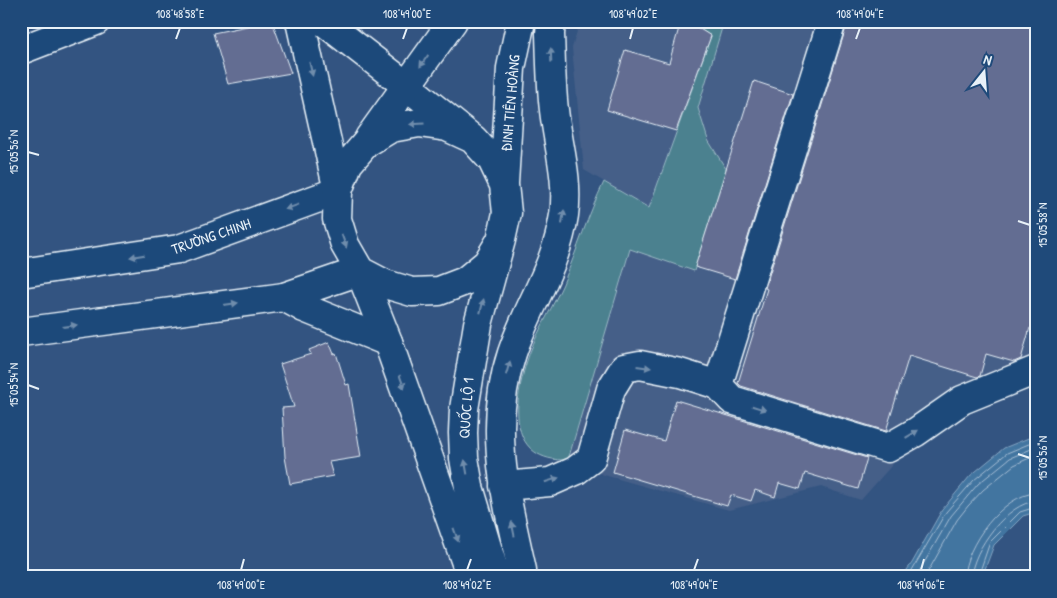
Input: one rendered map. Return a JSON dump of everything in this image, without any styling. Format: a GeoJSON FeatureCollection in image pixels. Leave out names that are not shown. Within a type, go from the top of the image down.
{"type":"FeatureCollection","features":[{"type":"Feature","properties":{"kind":"main road"},"geometry":{"type":"LineString","coordinates":[[21,50],[96,21]]}},
{"type":"Feature","properties":{"kind":"main road"},"geometry":{"type":"LineString","coordinates":[[300,21],[338,190],[337,219],[345,245],[360,271],[388,342],[471,577]]}},
{"type":"Feature","properties":{"kind":"main road"},"geometry":{"type":"LineString","coordinates":[[21,332],[284,297],[360,271],[384,284],[412,292],[439,291],[465,281],[487,264],[501,240],[507,213],[504,185],[492,160],[472,139],[323,21]]}},
{"type":"Feature","properties":{"kind":"main road"},"geometry":{"type":"LineString","coordinates":[[338,190],[348,164],[366,143],[453,21]]}},
{"type":"Feature","properties":{"kind":"main road","name":"ĐINH TIÊN HOÀNG"},"geometry":{"type":"LineString","coordinates":[[504,185],[512,68],[521,21]]}},
{"type":"Feature","properties":{"kind":"main road"},"geometry":{"type":"LineString","coordinates":[[522,577],[504,486],[499,420],[506,372],[520,332],[554,258],[564,213],[565,174],[554,111],[551,21]]}},
{"type":"Feature","properties":{"kind":"main road"},"geometry":{"type":"LineString","coordinates":[[718,385],[832,21]]}},
{"type":"Feature","properties":{"kind":"main road"},"geometry":{"type":"LineString","coordinates":[[366,143],[391,128],[419,122],[447,126],[472,139]]}},
{"type":"Feature","properties":{"kind":"main road","name":"TRƯỜNG CHINH"},"geometry":{"type":"LineString","coordinates":[[21,274],[179,249],[338,190]]}},
{"type":"Feature","properties":{"kind":"main road","name":"QUỐC LỘ 1"},"geometry":{"type":"LineString","coordinates":[[496,577],[469,487],[464,458],[463,434],[464,409],[478,324],[501,240]]}},
{"type":"Feature","properties":{"kind":"main road"},"geometry":{"type":"LineString","coordinates":[[284,297],[304,308],[388,342]]}},
{"type":"Feature","properties":{"kind":"main road"},"geometry":{"type":"LineString","coordinates":[[504,486],[550,482],[575,471],[591,459],[612,388],[624,368],[640,365],[680,373],[718,385],[732,400],[888,448],[916,432],[962,400],[1036,370]]}},
{"type":"Feature","properties":{"kind":"shaded area"},"geometry":{"type":"Polygon","coordinates":[[[580,21],[687,21],[711,36],[649,208],[584,170],[572,48],[580,21]]]}},
{"type":"Feature","properties":{"kind":"shaded area"},"geometry":{"type":"Polygon","coordinates":[[[724,21],[1036,21],[1036,380],[962,410],[900,456],[861,500],[821,487],[729,510],[604,475],[568,460],[638,220],[661,226],[724,21]]]}},
{"type":"Feature","properties":{"kind":"green space"},"geometry":{"type":"Polygon","coordinates":[[[687,21],[724,21],[698,108],[708,140],[726,169],[694,271],[630,249],[568,460],[548,458],[534,452],[525,441],[520,428],[518,413],[519,397],[529,354],[563,284],[604,182],[649,208],[711,36],[687,21]]]}},
{"type":"Feature","properties":{"kind":"water"},"geometry":{"type":"Polygon","coordinates":[[[1036,435],[1036,512],[1023,516],[994,545],[982,577],[902,577],[942,510],[970,476],[1004,448],[1036,435]]]}},
{"type":"Feature","properties":{"kind":"building"},"geometry":{"type":"Polygon","coordinates":[[[272,21],[291,73],[228,84],[213,33],[272,21]]]}},
{"type":"Feature","properties":{"kind":"building"},"geometry":{"type":"Polygon","coordinates":[[[681,21],[687,21],[711,36],[676,131],[607,110],[625,50],[669,63],[681,21]]]}},
{"type":"Feature","properties":{"kind":"building"},"geometry":{"type":"Polygon","coordinates":[[[848,21],[1036,21],[1036,330],[1030,328],[1021,359],[1014,362],[986,354],[980,376],[977,377],[909,356],[886,431],[741,386],[738,383],[767,289],[765,288],[848,21]]]}},
{"type":"Feature","properties":{"kind":"building"},"geometry":{"type":"Polygon","coordinates":[[[754,81],[793,94],[735,279],[695,267],[754,81]]]}},
{"type":"Feature","properties":{"kind":"building"},"geometry":{"type":"Polygon","coordinates":[[[329,342],[334,354],[336,353],[346,385],[349,384],[361,457],[329,462],[333,476],[290,484],[285,457],[282,408],[294,407],[280,364],[311,354],[309,350],[329,342]]]}},
{"type":"Feature","properties":{"kind":"building"},"geometry":{"type":"Polygon","coordinates":[[[676,400],[867,458],[858,489],[805,473],[800,489],[779,483],[775,497],[755,490],[751,501],[731,495],[727,506],[613,472],[625,430],[664,441],[676,400]]]}}]}
